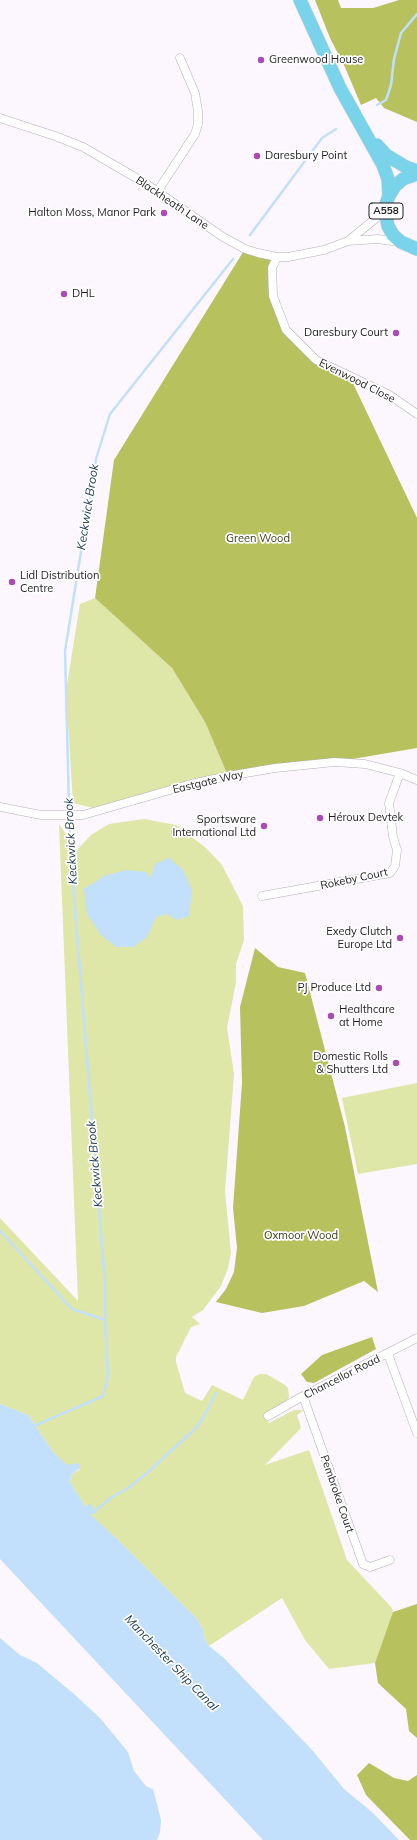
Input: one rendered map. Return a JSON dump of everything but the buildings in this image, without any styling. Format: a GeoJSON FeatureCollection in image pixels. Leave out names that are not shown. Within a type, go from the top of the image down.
{"type":"FeatureCollection","features":[{"type":"Feature","properties":{"kind":"main road","name":"A558"},"geometry":{"type":"LineString","coordinates":[[300,0],[340,88],[383,165],[388,179],[386,215],[388,226],[401,242],[417,249]]}},
{"type":"Feature","properties":{"kind":"main road","name":"A558"},"geometry":{"type":"LineString","coordinates":[[363,130],[386,155],[406,167],[417,171]]}},
{"type":"Feature","properties":{"kind":"main road","name":"A558"},"geometry":{"type":"LineString","coordinates":[[387,200],[395,186],[403,179],[417,174]]}},
{"type":"Feature","properties":{"kind":"street"},"geometry":{"type":"LineString","coordinates":[[157,192],[195,134],[198,124],[198,111],[195,94],[180,58]]}},
{"type":"Feature","properties":{"kind":"street","name":"Blackheath Lane"},"geometry":{"type":"LineString","coordinates":[[0,118],[83,147],[157,192],[222,237],[245,249],[277,257],[324,250],[348,241],[378,239],[401,242]]}},
{"type":"Feature","properties":{"kind":"street","name":"Blackheath Lane"},"geometry":{"type":"LineString","coordinates":[[348,241],[375,219],[387,200]]}},
{"type":"Feature","properties":{"kind":"street","name":"Evenwood Close"},"geometry":{"type":"LineString","coordinates":[[277,257],[272,268],[274,296],[286,330],[316,360],[388,394],[417,414]]}},
{"type":"Feature","properties":{"kind":"street","name":"Eastgate Way"},"geometry":{"type":"LineString","coordinates":[[0,807],[41,816],[83,815],[191,784],[275,768],[335,762],[365,764],[400,773],[417,780]]}},
{"type":"Feature","properties":{"kind":"street","name":"Rokeby Court"},"geometry":{"type":"LineString","coordinates":[[262,896],[390,873],[395,866],[397,850],[393,837],[389,803],[400,773]]}},
{"type":"Feature","properties":{"kind":"street","name":"Chancellor Road"},"geometry":{"type":"LineString","coordinates":[[268,1416],[303,1396],[417,1338]]}},
{"type":"Feature","properties":{"kind":"street"},"geometry":{"type":"LineString","coordinates":[[388,1354],[417,1433]]}},
{"type":"Feature","properties":{"kind":"street","name":"Pembroke Court"},"geometry":{"type":"LineString","coordinates":[[303,1396],[363,1564],[370,1567],[390,1560]]}},
{"type":"Feature","properties":{"kind":"green space"},"geometry":{"type":"Polygon","coordinates":[[[315,0],[338,0],[341,8],[373,8],[399,0],[417,0],[417,122],[384,108],[376,98],[361,105],[344,65],[330,38],[315,0]]]}},
{"type":"Feature","properties":{"kind":"green space","name":"Green Wood"},"geometry":{"type":"Polygon","coordinates":[[[245,249],[277,257],[273,296],[286,330],[316,360],[350,377],[417,518],[417,748],[335,762],[228,776],[205,722],[172,668],[95,598],[114,460],[245,249]]]}},
{"type":"Feature","properties":{"kind":"green space"},"geometry":{"type":"Polygon","coordinates":[[[95,598],[172,668],[205,722],[228,776],[101,810],[73,803],[66,691],[80,604],[95,598]]]}},
{"type":"Feature","properties":{"kind":"green space"},"geometry":{"type":"Polygon","coordinates":[[[144,819],[176,825],[206,848],[222,865],[243,906],[244,940],[236,964],[236,982],[227,1028],[234,1074],[225,1191],[231,1253],[228,1268],[221,1286],[203,1310],[192,1317],[200,1324],[191,1327],[176,1357],[176,1362],[185,1393],[202,1401],[212,1385],[243,1400],[254,1377],[260,1374],[266,1374],[288,1388],[289,1397],[286,1402],[264,1415],[269,1423],[294,1410],[301,1410],[303,1411],[297,1415],[301,1428],[265,1465],[309,1450],[347,1560],[392,1608],[393,1613],[375,1663],[329,1669],[305,1640],[282,1598],[209,1646],[197,1619],[118,1540],[89,1514],[96,1514],[85,1506],[70,1482],[71,1475],[80,1469],[67,1466],[53,1452],[28,1415],[0,1404],[0,1218],[78,1301],[59,824],[77,850],[91,835],[109,824],[144,819]]]}},
{"type":"Feature","properties":{"kind":"green space","name":"Oxmoor Wood"},"geometry":{"type":"Polygon","coordinates":[[[255,948],[278,967],[305,973],[345,1127],[378,1292],[364,1281],[304,1306],[262,1313],[216,1302],[226,1289],[234,1272],[237,1248],[233,1208],[242,1083],[240,1007],[255,948]]]}},
{"type":"Feature","properties":{"kind":"green space"},"geometry":{"type":"Polygon","coordinates":[[[417,1083],[417,1164],[358,1174],[342,1098],[417,1083]]]}},
{"type":"Feature","properties":{"kind":"green space"},"geometry":{"type":"Polygon","coordinates":[[[372,1337],[376,1349],[314,1383],[307,1382],[301,1374],[322,1355],[372,1337]]]}},
{"type":"Feature","properties":{"kind":"green space"},"geometry":{"type":"Polygon","coordinates":[[[417,1604],[417,1738],[409,1731],[406,1709],[378,1683],[375,1663],[393,1612],[417,1604]]]}},
{"type":"Feature","properties":{"kind":"green space"},"geometry":{"type":"Polygon","coordinates":[[[369,1763],[394,1778],[408,1781],[417,1775],[417,1840],[410,1840],[366,1795],[357,1775],[369,1763]]]}},
{"type":"Feature","properties":{"kind":"water"},"geometry":{"type":"Polygon","coordinates":[[[169,858],[183,870],[192,890],[189,916],[177,920],[166,914],[156,917],[147,937],[133,947],[116,947],[100,934],[87,914],[84,888],[104,876],[126,870],[146,872],[151,878],[155,864],[169,858]]]}},
{"type":"Feature","properties":{"kind":"water","name":"Manchester Ship Canal"},"geometry":{"type":"Polygon","coordinates":[[[0,1404],[28,1415],[53,1452],[67,1465],[78,1463],[80,1468],[71,1475],[70,1482],[85,1506],[91,1504],[96,1514],[90,1514],[197,1619],[209,1646],[224,1658],[313,1751],[344,1789],[373,1813],[399,1840],[263,1840],[0,1559],[0,1404]]]}},
{"type":"Feature","properties":{"kind":"water"},"geometry":{"type":"Polygon","coordinates":[[[0,1638],[20,1655],[37,1663],[74,1694],[100,1718],[128,1752],[134,1771],[146,1786],[153,1789],[161,1820],[160,1832],[157,1840],[0,1840],[0,1638]]]}},
{"type":"Feature","properties":{"kind":"waterway","name":"Keckwick Brook"},"geometry":{"type":"LineString","coordinates":[[377,105],[386,100],[391,85],[394,59],[401,33],[417,14]]}},
{"type":"Feature","properties":{"kind":"waterway","name":"Keckwick Brook"},"geometry":{"type":"LineString","coordinates":[[250,235],[322,138],[336,129]]}},
{"type":"Feature","properties":{"kind":"waterway","name":"Keckwick Brook"},"geometry":{"type":"LineString","coordinates":[[36,1425],[103,1396],[108,1376],[105,1320],[105,1282],[70,846],[65,651],[96,459],[110,414],[233,259]]}},
{"type":"Feature","properties":{"kind":"waterway"},"geometry":{"type":"LineString","coordinates":[[0,1231],[72,1309],[105,1320]]}},
{"type":"Feature","properties":{"kind":"waterway"},"geometry":{"type":"LineString","coordinates":[[95,1511],[112,1497],[128,1488],[147,1473],[197,1427],[216,1393]]}},
{"type":"Feature","properties":{"kind":"place","name":"Greenwood House"},"geometry":{"type":"Point","coordinates":[261,60]}},
{"type":"Feature","properties":{"kind":"place","name":"Daresbury Point"},"geometry":{"type":"Point","coordinates":[257,156]}},
{"type":"Feature","properties":{"kind":"place","name":"Halton Moss, Manor Park"},"geometry":{"type":"Point","coordinates":[164,213]}},
{"type":"Feature","properties":{"kind":"place","name":"DHL"},"geometry":{"type":"Point","coordinates":[64,294]}},
{"type":"Feature","properties":{"kind":"place","name":"Daresbury Court"},"geometry":{"type":"Point","coordinates":[396,333]}},
{"type":"Feature","properties":{"kind":"place","name":"Lidl Distribution Centre"},"geometry":{"type":"Point","coordinates":[12,582]}},
{"type":"Feature","properties":{"kind":"place","name":"Héroux Devtek"},"geometry":{"type":"Point","coordinates":[320,818]}},
{"type":"Feature","properties":{"kind":"place","name":"Sportsware International Ltd"},"geometry":{"type":"Point","coordinates":[264,826]}},
{"type":"Feature","properties":{"kind":"place","name":"Exedy Clutch Europe Ltd"},"geometry":{"type":"Point","coordinates":[400,938]}},
{"type":"Feature","properties":{"kind":"place","name":"PJ Produce Ltd"},"geometry":{"type":"Point","coordinates":[379,988]}},
{"type":"Feature","properties":{"kind":"place","name":"Healthcare at Home"},"geometry":{"type":"Point","coordinates":[331,1016]}},
{"type":"Feature","properties":{"kind":"place","name":"Domestic Rolls & Shutters Ltd"},"geometry":{"type":"Point","coordinates":[396,1063]}}]}
